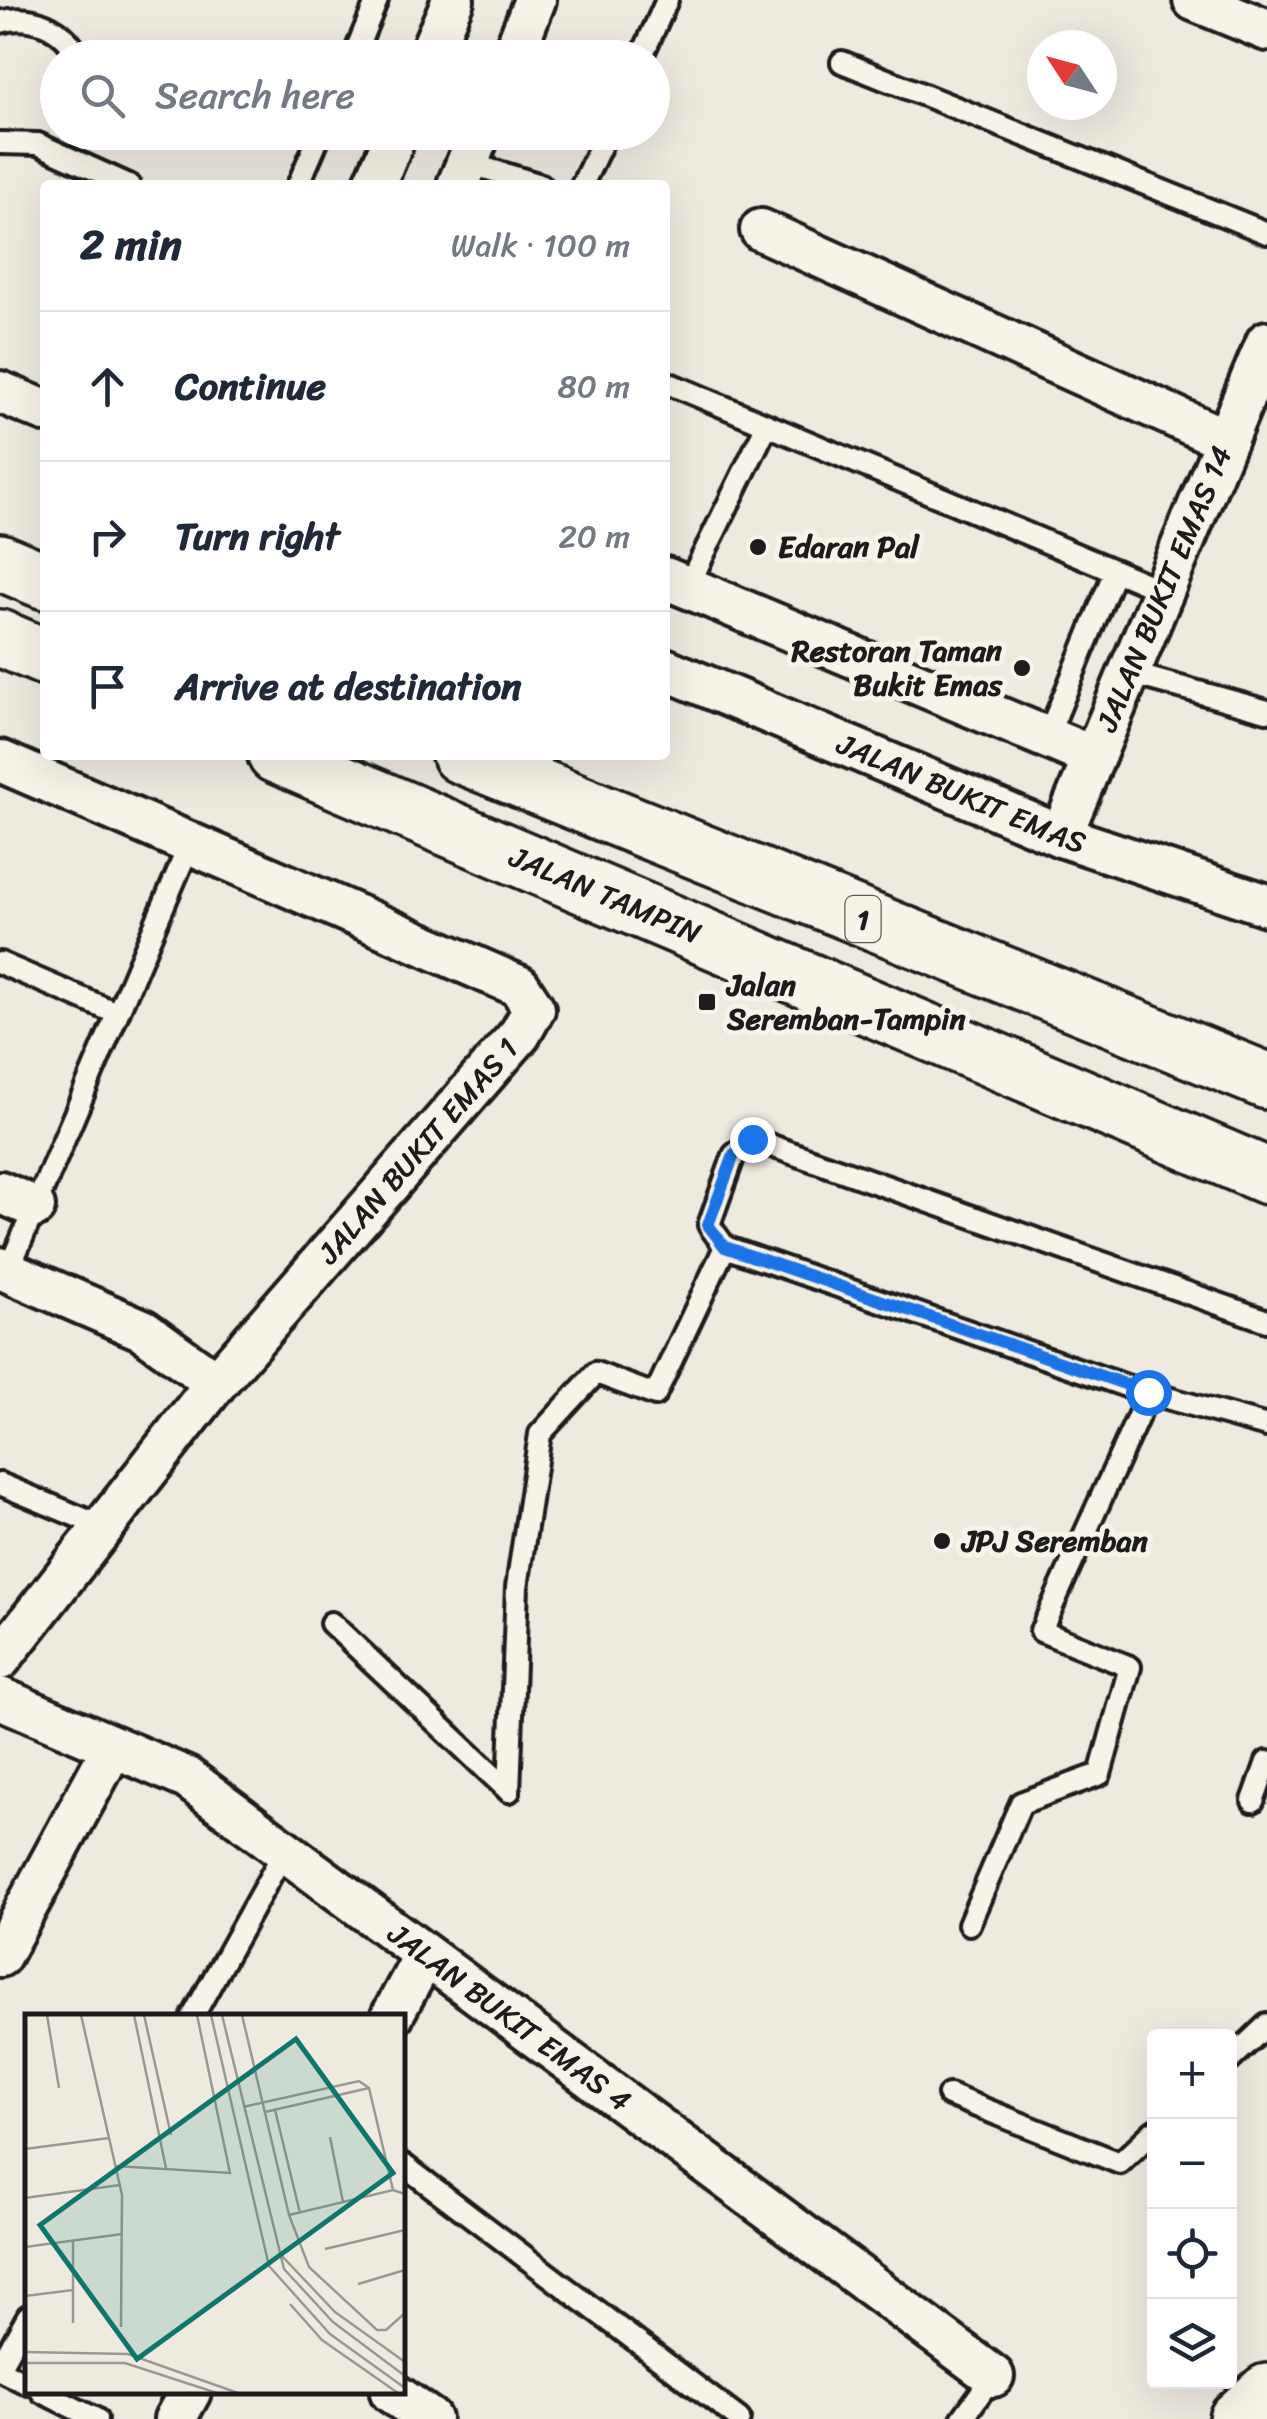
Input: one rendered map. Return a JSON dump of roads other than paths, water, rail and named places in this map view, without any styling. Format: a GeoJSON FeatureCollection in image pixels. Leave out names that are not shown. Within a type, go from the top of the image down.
{"type":"FeatureCollection","features":[{"type":"Feature","properties":{"kind":"main road"},"geometry":{"type":"LineString","coordinates":[[0,562],[40,580]]}},
{"type":"Feature","properties":{"kind":"main road"},"geometry":{"type":"LineString","coordinates":[[0,638],[40,655]]}},
{"type":"Feature","properties":{"kind":"main road","name":"JALAN TAMPIN"},"geometry":{"type":"LineString","coordinates":[[288,760],[1267,1176]]}},
{"type":"Feature","properties":{"kind":"main road","name":"1"},"geometry":{"type":"LineString","coordinates":[[473,760],[1257,1072]]}},
{"type":"Feature","properties":{"kind":"main road"},"geometry":{"type":"LineString","coordinates":[[1238,2419],[1267,2392]]}},
{"type":"Feature","properties":{"kind":"street"},"geometry":{"type":"LineString","coordinates":[[435,40],[452,0]]}},
{"type":"Feature","properties":{"kind":"street"},"geometry":{"type":"LineString","coordinates":[[519,40],[536,0]]}},
{"type":"Feature","properties":{"kind":"street"},"geometry":{"type":"LineString","coordinates":[[1194,0],[1267,30]]}},
{"type":"Feature","properties":{"kind":"street"},"geometry":{"type":"LineString","coordinates":[[376,180],[389,150]]}},
{"type":"Feature","properties":{"kind":"street"},"geometry":{"type":"LineString","coordinates":[[760,230],[1226,440]]}},
{"type":"Feature","properties":{"kind":"street","name":"JALAN BUKIT EMAS 14"},"geometry":{"type":"LineString","coordinates":[[1061,836],[1266,349]]}},
{"type":"Feature","properties":{"kind":"street"},"geometry":{"type":"LineString","coordinates":[[0,392],[40,409]]}},
{"type":"Feature","properties":{"kind":"street"},"geometry":{"type":"LineString","coordinates":[[676,583],[1093,757]]}},
{"type":"Feature","properties":{"kind":"street","name":"JALAN BUKIT EMAS"},"geometry":{"type":"LineString","coordinates":[[670,671],[1061,836],[1267,904]]}},
{"type":"Feature","properties":{"kind":"street","name":"JALAN BUKIT EMAS 1"},"geometry":{"type":"LineString","coordinates":[[0,761],[520,986],[534,1009],[520,1034],[216,1383],[0,1659]]}},
{"type":"Feature","properties":{"kind":"street"},"geometry":{"type":"LineString","coordinates":[[4,1270],[143,1330],[216,1383]]}},
{"type":"Feature","properties":{"kind":"street","name":"JALAN BUKIT EMAS 4"},"geometry":{"type":"LineString","coordinates":[[0,1698],[187,1778],[993,2376]]}},
{"type":"Feature","properties":{"kind":"street"},"geometry":{"type":"LineString","coordinates":[[0,1956],[114,1747]]}},
{"type":"Feature","properties":{"kind":"street"},"geometry":{"type":"LineString","coordinates":[[393,2014],[425,1955]]}},
{"type":"Feature","properties":{"kind":"street"},"geometry":{"type":"LineString","coordinates":[[175,2419],[189,2394]]}},
{"type":"Feature","properties":{"kind":"lane"},"geometry":{"type":"LineString","coordinates":[[361,40],[378,0]]}},
{"type":"Feature","properties":{"kind":"lane"},"geometry":{"type":"LineString","coordinates":[[649,40],[667,0]]}},
{"type":"Feature","properties":{"kind":"lane"},"geometry":{"type":"LineString","coordinates":[[0,22],[18,17],[53,26],[64,40]]}},
{"type":"Feature","properties":{"kind":"lane"},"geometry":{"type":"LineString","coordinates":[[842,62],[1267,233]]}},
{"type":"Feature","properties":{"kind":"lane"},"geometry":{"type":"LineString","coordinates":[[0,143],[38,144]]}},
{"type":"Feature","properties":{"kind":"lane"},"geometry":{"type":"LineString","coordinates":[[51,150],[118,180]]}},
{"type":"Feature","properties":{"kind":"lane"},"geometry":{"type":"LineString","coordinates":[[300,180],[313,150]]}},
{"type":"Feature","properties":{"kind":"lane"},"geometry":{"type":"LineString","coordinates":[[584,180],[599,150]]}},
{"type":"Feature","properties":{"kind":"lane"},"geometry":{"type":"LineString","coordinates":[[469,160],[527,180]]}},
{"type":"Feature","properties":{"kind":"lane"},"geometry":{"type":"LineString","coordinates":[[670,384],[1163,590]]}},
{"type":"Feature","properties":{"kind":"lane"},"geometry":{"type":"LineString","coordinates":[[676,583],[767,425]]}},
{"type":"Feature","properties":{"kind":"lane"},"geometry":{"type":"LineString","coordinates":[[1047,738],[1115,571]]}},
{"type":"Feature","properties":{"kind":"lane"},"geometry":{"type":"LineString","coordinates":[[1129,673],[1267,711]]}},
{"type":"Feature","properties":{"kind":"lane"},"geometry":{"type":"LineString","coordinates":[[4,1270],[17,1200],[116,1013],[191,841]]}},
{"type":"Feature","properties":{"kind":"lane"},"geometry":{"type":"LineString","coordinates":[[0,964],[116,1013]]}},
{"type":"Feature","properties":{"kind":"lane"},"geometry":{"type":"LineString","coordinates":[[1267,1322],[752,1139],[734,1155],[708,1225],[725,1247],[1148,1392],[1267,1426]]}},
{"type":"Feature","properties":{"kind":"lane"},"geometry":{"type":"LineString","coordinates":[[331,1624],[510,1792],[517,1587],[540,1434],[596,1373],[654,1395],[725,1247]]}},
{"type":"Feature","properties":{"kind":"lane"},"geometry":{"type":"LineString","coordinates":[[968,1924],[1021,1803],[1100,1774],[1130,1666],[1041,1632],[1148,1392]]}},
{"type":"Feature","properties":{"kind":"lane"},"geometry":{"type":"LineString","coordinates":[[0,1484],[103,1527]]}},
{"type":"Feature","properties":{"kind":"lane"},"geometry":{"type":"LineString","coordinates":[[1253,1800],[1267,1762]]}},
{"type":"Feature","properties":{"kind":"lane"},"geometry":{"type":"LineString","coordinates":[[194,2014],[284,1850]]}},
{"type":"Feature","properties":{"kind":"lane"},"geometry":{"type":"LineString","coordinates":[[1237,2053],[1267,2025]]}},
{"type":"Feature","properties":{"kind":"lane"},"geometry":{"type":"LineString","coordinates":[[949,2095],[1120,2163],[1147,2138]]}},
{"type":"Feature","properties":{"kind":"lane"},"geometry":{"type":"LineString","coordinates":[[405,2166],[739,2419]]}},
{"type":"Feature","properties":{"kind":"lane"},"geometry":{"type":"LineString","coordinates":[[25,2322],[0,2368],[25,2382]]}},
{"type":"Feature","properties":{"kind":"lane"},"geometry":{"type":"LineString","coordinates":[[962,2419],[993,2376]]}},
{"type":"Feature","properties":{"kind":"lane"},"geometry":{"type":"LineString","coordinates":[[46,2394],[96,2419]]}},
{"type":"Feature","properties":{"kind":"place","name":"Edaran Pal"},"geometry":{"type":"Point","coordinates":[758,547]}},
{"type":"Feature","properties":{"kind":"place","name":"Restoran Taman Bukit Emas"},"geometry":{"type":"Point","coordinates":[1022,668]}},
{"type":"Feature","properties":{"kind":"place","name":"Jalan Seremban-Tampin"},"geometry":{"type":"Point","coordinates":[707,1002]}},
{"type":"Feature","properties":{"kind":"place","name":"JPJ Seremban"},"geometry":{"type":"Point","coordinates":[942,1541]}}]}
